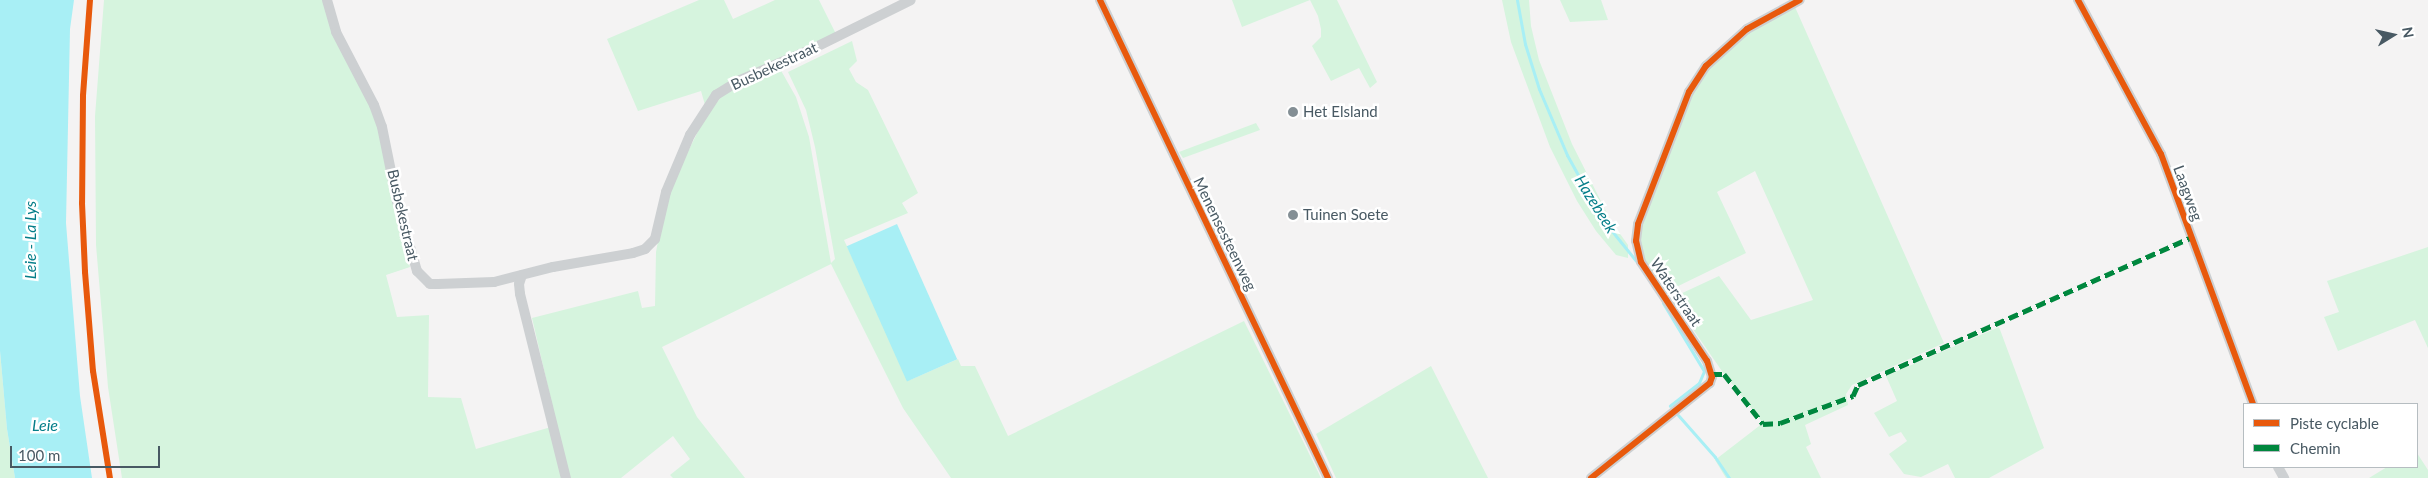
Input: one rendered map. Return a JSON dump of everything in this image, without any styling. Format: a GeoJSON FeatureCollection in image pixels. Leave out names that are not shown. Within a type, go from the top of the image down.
{"type":"FeatureCollection","features":[{"type":"Feature","properties":{"kind":"street","name":"Busbekestraat"},"geometry":{"type":"LineString","coordinates":[[327,0],[336,32],[374,105],[382,127],[397,201],[416,271],[430,284],[494,282],[561,266],[633,253],[645,248],[655,239],[666,192],[690,135],[716,95],[740,80],[812,49],[911,0]]}},
{"type":"Feature","properties":{"kind":"street","name":"Menensesteenweg"},"geometry":{"type":"LineString","coordinates":[[1100,0],[1328,478]]}},
{"type":"Feature","properties":{"kind":"street","name":"Waterstraat"},"geometry":{"type":"LineString","coordinates":[[1591,478],[1710,383],[1712,377],[1707,360],[1641,262],[1636,241],[1638,224],[1689,92],[1706,66],[1747,29],[1800,0]]}},
{"type":"Feature","properties":{"kind":"street","name":"Laagweg"},"geometry":{"type":"LineString","coordinates":[[2078,0],[2161,154],[2252,403]]}},
{"type":"Feature","properties":{"kind":"street"},"geometry":{"type":"LineString","coordinates":[[522,275],[519,284],[520,294],[566,478]]}},
{"type":"Feature","properties":{"kind":"green space"},"geometry":{"type":"Polygon","coordinates":[[[104,0],[324,0],[378,124],[391,178],[410,267],[386,275],[397,317],[429,315],[428,397],[461,398],[476,449],[551,427],[564,478],[122,478],[108,387],[96,245],[95,116],[104,0]]]}},
{"type":"Feature","properties":{"kind":"green space"},"geometry":{"type":"Polygon","coordinates":[[[699,0],[724,0],[733,19],[775,0],[819,0],[836,34],[705,105],[701,91],[638,111],[607,39],[699,0]]]}},
{"type":"Feature","properties":{"kind":"green space"},"geometry":{"type":"Polygon","coordinates":[[[1232,0],[1310,0],[1242,27],[1232,0]]]}},
{"type":"Feature","properties":{"kind":"green space"},"geometry":{"type":"Polygon","coordinates":[[[1310,0],[1337,0],[1377,82],[1370,88],[1359,68],[1331,81],[1312,46],[1321,37],[1321,29],[1318,16],[1310,0]]]}},
{"type":"Feature","properties":{"kind":"green space"},"geometry":{"type":"Polygon","coordinates":[[[1502,0],[1529,0],[1531,26],[1539,60],[1572,144],[1611,221],[1628,245],[1628,258],[1616,255],[1596,231],[1577,201],[1550,147],[1511,42],[1502,0]]]}},
{"type":"Feature","properties":{"kind":"green space"},"geometry":{"type":"Polygon","coordinates":[[[1560,0],[1601,0],[1608,20],[1570,22],[1560,0]]]}},
{"type":"Feature","properties":{"kind":"green space"},"geometry":{"type":"Polygon","coordinates":[[[1795,7],[1944,343],[1852,385],[1846,394],[1848,405],[1805,425],[1811,444],[1806,447],[1821,478],[1726,478],[1715,460],[1763,423],[1724,374],[1674,302],[1678,295],[1719,276],[1751,320],[1813,300],[1755,171],[1717,192],[1746,253],[1666,292],[1648,268],[1638,244],[1638,236],[1695,89],[1708,69],[1747,34],[1795,7]]]}},
{"type":"Feature","properties":{"kind":"green space"},"geometry":{"type":"Polygon","coordinates":[[[852,41],[857,61],[849,69],[856,82],[868,90],[918,193],[902,203],[908,213],[844,240],[910,380],[958,359],[961,366],[975,366],[1008,436],[1244,321],[1321,478],[951,478],[903,408],[831,264],[662,347],[697,417],[745,478],[673,478],[670,475],[690,459],[673,436],[621,478],[569,478],[532,318],[638,291],[642,308],[655,306],[656,252],[663,215],[674,180],[705,117],[725,92],[779,67],[796,97],[809,137],[831,263],[835,259],[815,147],[806,110],[788,72],[852,41]]]}},
{"type":"Feature","properties":{"kind":"green space"},"geometry":{"type":"Polygon","coordinates":[[[1256,123],[1260,130],[1183,158],[1179,152],[1256,123]]]}},
{"type":"Feature","properties":{"kind":"green space"},"geometry":{"type":"Polygon","coordinates":[[[2428,247],[2428,348],[2415,320],[2338,351],[2324,317],[2339,312],[2327,281],[2428,247]]]}},
{"type":"Feature","properties":{"kind":"green space"},"geometry":{"type":"Polygon","coordinates":[[[1999,327],[2044,448],[1989,478],[1955,478],[1948,464],[1921,477],[1904,474],[1889,454],[1907,441],[1901,432],[1889,437],[1874,413],[1897,401],[1886,376],[1999,327]]]}},
{"type":"Feature","properties":{"kind":"green space"},"geometry":{"type":"Polygon","coordinates":[[[0,351],[7,429],[15,478],[0,478],[0,351]]]}},
{"type":"Feature","properties":{"kind":"green space"},"geometry":{"type":"Polygon","coordinates":[[[1431,366],[1488,478],[1336,478],[1316,434],[1431,366]]]}},
{"type":"Feature","properties":{"kind":"green space"},"geometry":{"type":"Polygon","coordinates":[[[2418,455],[2428,470],[2428,478],[2369,478],[2385,468],[2418,468],[2418,455]]]}},
{"type":"Feature","properties":{"kind":"water","name":"Leie"},"geometry":{"type":"Polygon","coordinates":[[[0,0],[74,0],[70,29],[66,223],[80,396],[92,478],[15,478],[7,429],[0,351],[0,0]]]}},
{"type":"Feature","properties":{"kind":"water"},"geometry":{"type":"Polygon","coordinates":[[[897,224],[957,359],[907,382],[847,246],[897,224]]]}},
{"type":"Feature","properties":{"kind":"waterway","name":"Hazebeek"},"geometry":{"type":"LineString","coordinates":[[1517,0],[1525,44],[1539,89],[1567,155],[1603,220],[1637,262]]}},
{"type":"Feature","properties":{"kind":"waterway","name":"Hazebeek"},"geometry":{"type":"LineString","coordinates":[[1663,303],[1704,371],[1699,383],[1670,406]]}},
{"type":"Feature","properties":{"kind":"waterway","name":"Hazebeek"},"geometry":{"type":"LineString","coordinates":[[1678,415],[1715,457],[1729,478]]}},
{"type":"Feature","properties":{"kind":"marked path"},"geometry":{"type":"LineString","coordinates":[[1712,374],[1724,374],[1763,424],[1780,423],[1853,396],[1858,385],[2192,237]]}},
{"type":"Feature","properties":{"kind":"cycle path"},"geometry":{"type":"LineString","coordinates":[[90,0],[83,96],[82,203],[85,272],[93,371],[110,478]]}},
{"type":"Feature","properties":{"kind":"cycle path"},"geometry":{"type":"LineString","coordinates":[[1100,0],[1328,478]]}},
{"type":"Feature","properties":{"kind":"cycle path"},"geometry":{"type":"LineString","coordinates":[[1591,478],[1710,383],[1712,377],[1707,361],[1641,262],[1636,241],[1638,224],[1689,92],[1706,66],[1747,29],[1800,0]]}},
{"type":"Feature","properties":{"kind":"cycle path"},"geometry":{"type":"LineString","coordinates":[[2078,0],[2161,154],[2253,403]]}},
{"type":"Feature","properties":{"kind":"place","name":"Het Elsland"},"geometry":{"type":"Point","coordinates":[1293,112]}},
{"type":"Feature","properties":{"kind":"place","name":"Tuinen Soete"},"geometry":{"type":"Point","coordinates":[1293,215]}},
{"type":"Feature","properties":{"kind":"water label","name":"Leie - La Lys"},"geometry":{"type":"Point","coordinates":[30,240]}}]}
